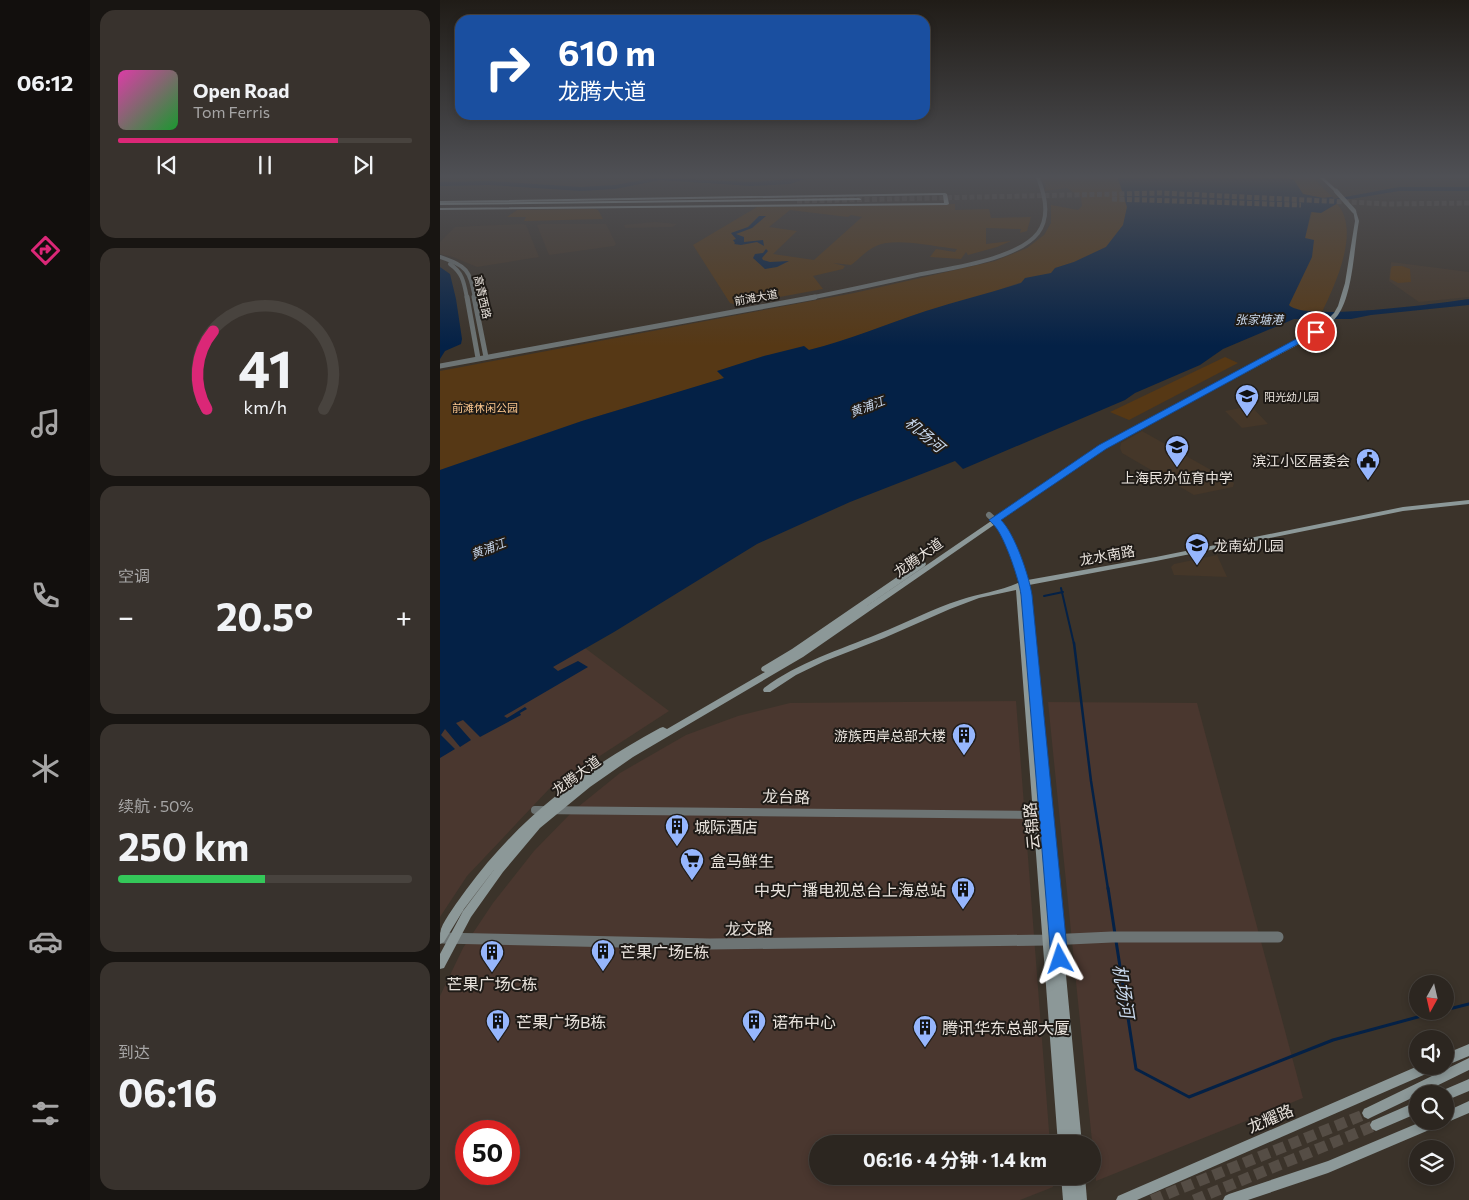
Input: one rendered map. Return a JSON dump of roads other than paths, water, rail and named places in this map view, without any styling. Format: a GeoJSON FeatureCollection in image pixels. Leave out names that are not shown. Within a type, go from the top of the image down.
{"type":"FeatureCollection","features":[{"type":"Feature","properties":{"kind":"main road","name":"龙腾大道"},"geometry":{"type":"LineString","coordinates":[[440,939],[466,898],[490,866],[515,836],[544,810],[730,693],[800,655],[992,518],[1103,447],[1313,331],[1336,314],[1341,300],[1354,234]]}},
{"type":"Feature","properties":{"kind":"main road","name":"龙水南路"},"geometry":{"type":"LineString","coordinates":[[767,690],[783,678],[816,662],[959,602],[987,593],[1403,509],[1469,502]]}},
{"type":"Feature","properties":{"kind":"main road","name":"云锦路"},"geometry":{"type":"LineString","coordinates":[[1022,585],[1038,815],[1075,1135]]}},
{"type":"Feature","properties":{"kind":"main road","name":"云锦路"},"geometry":{"type":"LineString","coordinates":[[1022,585],[1053,940],[1064,1135]]}},
{"type":"Feature","properties":{"kind":"main road","name":"龙腾大道"},"geometry":{"type":"LineString","coordinates":[[440,964],[452,940],[491,880],[537,825],[544,810]]}},
{"type":"Feature","properties":{"kind":"main road"},"geometry":{"type":"LineString","coordinates":[[1454,1056],[1469,1050]]}},
{"type":"Feature","properties":{"kind":"main road"},"geometry":{"type":"LineString","coordinates":[[1368,1113],[1469,1064]]}},
{"type":"Feature","properties":{"kind":"main road","name":"龙耀路"},"geometry":{"type":"LineString","coordinates":[[1122,1200],[1410,1075]]}},
{"type":"Feature","properties":{"kind":"main road"},"geometry":{"type":"LineString","coordinates":[[1454,1091],[1469,1085]]}},
{"type":"Feature","properties":{"kind":"main road"},"geometry":{"type":"LineString","coordinates":[[1454,1114],[1469,1107]]}},
{"type":"Feature","properties":{"kind":"main road"},"geometry":{"type":"LineString","coordinates":[[1376,1125],[1409,1111]]}},
{"type":"Feature","properties":{"kind":"main road"},"geometry":{"type":"LineString","coordinates":[[1229,1200],[1328,1167],[1416,1130]]}},
{"type":"Feature","properties":{"kind":"main road"},"geometry":{"type":"LineString","coordinates":[[1068,1185],[1069,1200]]}},
{"type":"Feature","properties":{"kind":"main road"},"geometry":{"type":"LineString","coordinates":[[1079,1185],[1081,1200]]}},
{"type":"Feature","properties":{"kind":"street","name":"前滩大道"},"geometry":{"type":"LineString","coordinates":[[440,365],[818,294],[980,258],[1010,248],[1032,234]]}},
{"type":"Feature","properties":{"kind":"street","name":"高青西路"},"geometry":{"type":"LineString","coordinates":[[440,259],[460,264],[470,275],[485,356]]}},
{"type":"Feature","properties":{"kind":"street","name":"高青西路"},"geometry":{"type":"LineString","coordinates":[[440,259],[454,266],[463,276],[478,357]]}},
{"type":"Feature","properties":{"kind":"street","name":"云锦路"},"geometry":{"type":"LineString","coordinates":[[992,518],[1002,527],[1022,585]]}},
{"type":"Feature","properties":{"kind":"street","name":"龙台路"},"geometry":{"type":"LineString","coordinates":[[544,810],[1038,815]]}},
{"type":"Feature","properties":{"kind":"street","name":"龙文路"},"geometry":{"type":"LineString","coordinates":[[440,939],[710,944],[1053,940],[1115,937],[1278,937]]}},
{"type":"Feature","properties":{"kind":"water"},"geometry":{"type":"Polygon","coordinates":[[[732,234],[744,237],[744,242],[763,240],[764,246],[757,242],[741,245],[734,244],[733,240],[736,239],[732,234]]]}},
{"type":"Feature","properties":{"kind":"water"},"geometry":{"type":"Polygon","coordinates":[[[1116,234],[1306,234],[1305,238],[1314,240],[1312,257],[1289,305],[1300,310],[1345,312],[1469,299],[1469,305],[1371,315],[1351,319],[1294,319],[1223,349],[1200,365],[1135,393],[1125,400],[963,469],[955,461],[850,502],[757,544],[614,632],[553,667],[558,671],[578,661],[588,667],[504,716],[507,718],[525,707],[527,709],[520,713],[521,715],[480,737],[463,720],[456,723],[471,740],[460,747],[445,729],[441,735],[455,749],[440,758],[440,470],[582,421],[724,378],[717,371],[804,346],[809,350],[824,346],[926,311],[1021,283],[1025,278],[1051,273],[1055,268],[1074,262],[1106,247],[1116,234]]]}},
{"type":"Feature","properties":{"kind":"water"},"geometry":{"type":"Polygon","coordinates":[[[766,249],[768,251],[762,258],[763,260],[770,262],[789,261],[777,267],[765,269],[753,258],[755,254],[763,253],[766,249]]]}},
{"type":"Feature","properties":{"kind":"water"},"geometry":{"type":"Polygon","coordinates":[[[440,267],[450,274],[462,339],[461,344],[445,351],[440,359],[440,267]]]}},
{"type":"Feature","properties":{"kind":"waterway","name":"机场河"},"geometry":{"type":"LineString","coordinates":[[1061,588],[1062,592]]}},
{"type":"Feature","properties":{"kind":"waterway","name":"机场河"},"geometry":{"type":"LineString","coordinates":[[1044,596],[1062,592]]}},
{"type":"Feature","properties":{"kind":"waterway","name":"机场河"},"geometry":{"type":"LineString","coordinates":[[1062,592],[1074,644]]}},
{"type":"Feature","properties":{"kind":"waterway","name":"机场河"},"geometry":{"type":"LineString","coordinates":[[1074,643],[1091,781],[1108,889]]}},
{"type":"Feature","properties":{"kind":"waterway","name":"机场河"},"geometry":{"type":"LineString","coordinates":[[1108,888],[1115,934]]}},
{"type":"Feature","properties":{"kind":"waterway","name":"机场河"},"geometry":{"type":"LineString","coordinates":[[1116,941],[1136,1069],[1189,1097],[1333,1040],[1409,1019]]}},
{"type":"Feature","properties":{"kind":"waterway","name":"机场河"},"geometry":{"type":"LineString","coordinates":[[1454,1008],[1469,1004]]}},
{"type":"Feature","properties":{"kind":"tunnel"},"geometry":{"type":"LineString","coordinates":[[1152,1200],[1368,1113]]}},
{"type":"Feature","properties":{"kind":"tunnel"},"geometry":{"type":"LineString","coordinates":[[1194,1200],[1376,1125]]}},
{"type":"Feature","properties":{"kind":"place","name":"阳光幼儿园"},"geometry":{"type":"Point","coordinates":[1247,417]}},
{"type":"Feature","properties":{"kind":"place","name":"上海民办位育中学"},"geometry":{"type":"Point","coordinates":[1177,468]}},
{"type":"Feature","properties":{"kind":"place","name":"滨江小区居委会"},"geometry":{"type":"Point","coordinates":[1368,481]}},
{"type":"Feature","properties":{"kind":"place","name":"龙南幼儿园"},"geometry":{"type":"Point","coordinates":[1197,566]}},
{"type":"Feature","properties":{"kind":"place","name":"游族西岸总部大楼"},"geometry":{"type":"Point","coordinates":[964,756]}},
{"type":"Feature","properties":{"kind":"place","name":"城际酒店"},"geometry":{"type":"Point","coordinates":[677,847]}},
{"type":"Feature","properties":{"kind":"place","name":"盒马鲜生"},"geometry":{"type":"Point","coordinates":[692,881]}},
{"type":"Feature","properties":{"kind":"place","name":"中央广播电视总台上海总站"},"geometry":{"type":"Point","coordinates":[963,910]}},
{"type":"Feature","properties":{"kind":"place","name":"芒果广场E栋"},"geometry":{"type":"Point","coordinates":[603,972]}},
{"type":"Feature","properties":{"kind":"place","name":"芒果广场C栋"},"geometry":{"type":"Point","coordinates":[492,973]}},
{"type":"Feature","properties":{"kind":"place","name":"芒果广场B栋"},"geometry":{"type":"Point","coordinates":[498,1042]}},
{"type":"Feature","properties":{"kind":"place","name":"诺布中心"},"geometry":{"type":"Point","coordinates":[754,1042]}},
{"type":"Feature","properties":{"kind":"place","name":"腾讯华东总部大厦"},"geometry":{"type":"Point","coordinates":[925,1048]}},
{"type":"Feature","properties":{"kind":"water label","name":"张家塘港"},"geometry":{"type":"Point","coordinates":[1259,319]}},
{"type":"Feature","properties":{"kind":"water label","name":"黄浦江"},"geometry":{"type":"Point","coordinates":[867,406]}},
{"type":"Feature","properties":{"kind":"water label","name":"黄浦江"},"geometry":{"type":"Point","coordinates":[488,548]}},
{"type":"Feature","properties":{"kind":"park label","name":"前滩休闲公园"},"geometry":{"type":"Point","coordinates":[485,407]}}]}
